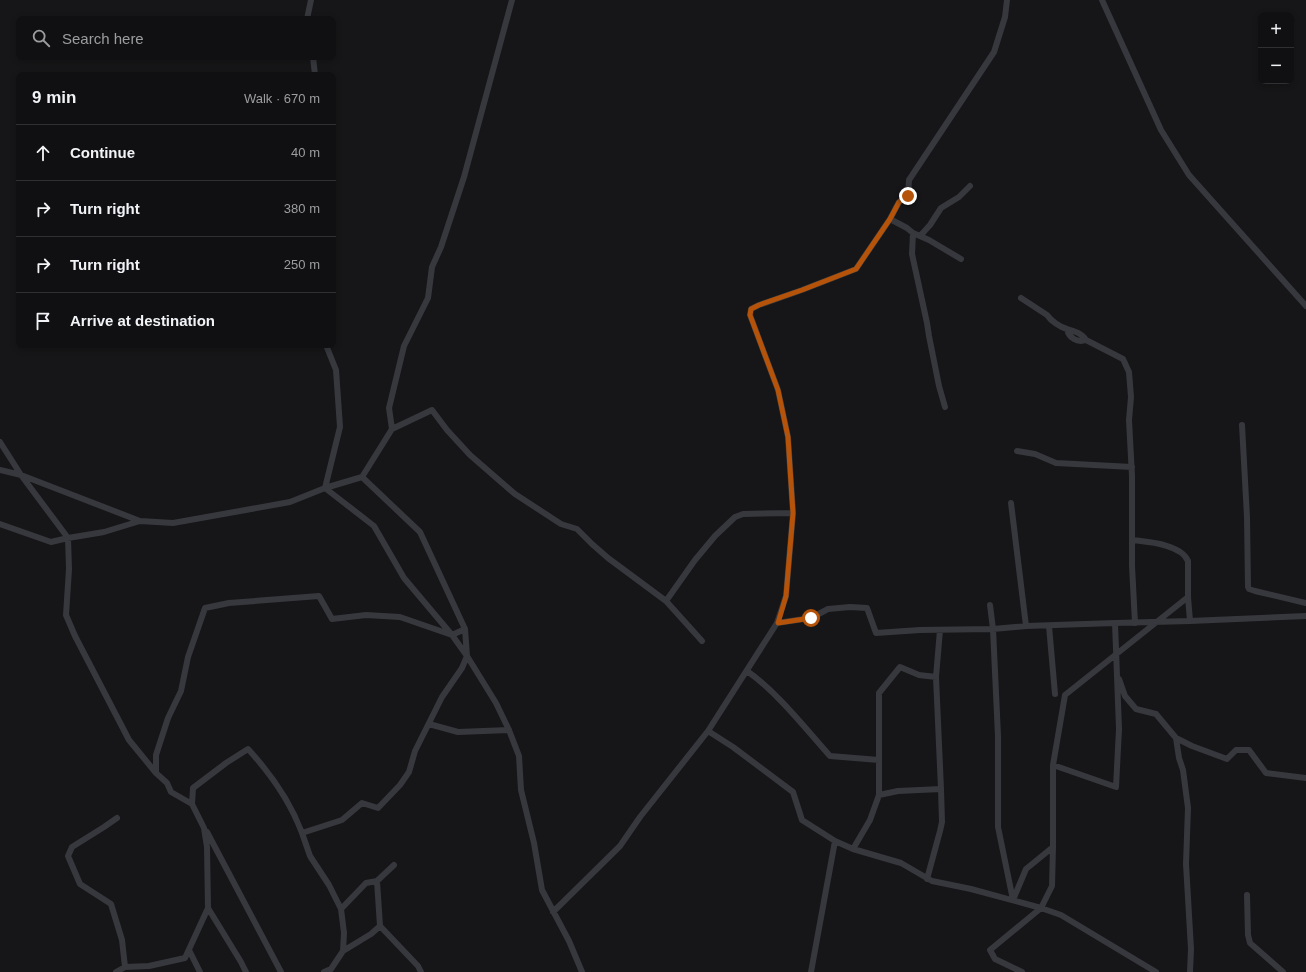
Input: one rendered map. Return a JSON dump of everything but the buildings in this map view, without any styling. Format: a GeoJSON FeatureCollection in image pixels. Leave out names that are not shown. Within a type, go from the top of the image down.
{"type":"FeatureCollection","features":[{"type":"Feature","properties":{"kind":"street"},"geometry":{"type":"LineString","coordinates":[[308,16],[312,0]]}},
{"type":"Feature","properties":{"kind":"street"},"geometry":{"type":"LineString","coordinates":[[392,428],[390,408],[404,346],[428,298],[432,268],[441,247],[464,177],[512,0]]}},
{"type":"Feature","properties":{"kind":"street"},"geometry":{"type":"LineString","coordinates":[[553,912],[620,846],[640,817],[708,731],[778,623],[786,596],[793,513],[788,437],[778,390],[750,315],[751,309],[856,269],[890,219],[899,202],[908,196],[909,180],[916,168],[944,129],[994,52],[1005,17],[1007,0]]}},
{"type":"Feature","properties":{"kind":"street"},"geometry":{"type":"LineString","coordinates":[[1102,0],[1161,130],[1189,176],[1306,306]]}},
{"type":"Feature","properties":{"kind":"street"},"geometry":{"type":"LineString","coordinates":[[313,60],[315,72]]}},
{"type":"Feature","properties":{"kind":"street"},"geometry":{"type":"LineString","coordinates":[[920,236],[930,225],[941,208],[959,197],[970,186]]}},
{"type":"Feature","properties":{"kind":"street"},"geometry":{"type":"LineString","coordinates":[[890,219],[961,259]]}},
{"type":"Feature","properties":{"kind":"street"},"geometry":{"type":"LineString","coordinates":[[913,233],[912,254],[939,386],[945,408]]}},
{"type":"Feature","properties":{"kind":"street"},"geometry":{"type":"LineString","coordinates":[[1021,298],[1048,315],[1051,319],[1066,329],[1072,329],[1084,336],[1086,340],[1123,359],[1129,372],[1131,397],[1129,420],[1132,467],[1132,566],[1135,623]]}},
{"type":"Feature","properties":{"kind":"street"},"geometry":{"type":"LineString","coordinates":[[325,488],[340,427],[336,370],[327,348]]}},
{"type":"Feature","properties":{"kind":"street"},"geometry":{"type":"LineString","coordinates":[[0,470],[21,475],[140,521],[172,523],[290,502],[325,488],[362,477],[392,428],[432,410],[447,430],[470,455],[515,494],[561,524],[577,528],[608,558],[666,602],[702,641]]}},
{"type":"Feature","properties":{"kind":"street"},"geometry":{"type":"LineString","coordinates":[[1242,425],[1247,518],[1248,587],[1255,591],[1306,602]]}},
{"type":"Feature","properties":{"kind":"street"},"geometry":{"type":"LineString","coordinates":[[0,442],[21,475],[68,538],[70,570],[66,615],[75,636],[129,740],[156,773],[167,783],[171,792],[192,804]]}},
{"type":"Feature","properties":{"kind":"street"},"geometry":{"type":"LineString","coordinates":[[1017,451],[1035,454],[1056,463],[1132,467]]}},
{"type":"Feature","properties":{"kind":"street"},"geometry":{"type":"LineString","coordinates":[[302,833],[342,820],[362,803],[378,808],[395,790],[409,772],[415,751],[442,697],[462,668],[467,656],[465,629],[420,532],[362,477]]}},
{"type":"Feature","properties":{"kind":"street"},"geometry":{"type":"LineString","coordinates":[[325,488],[374,526],[404,578],[452,635],[496,703],[519,756],[521,790],[534,843],[542,890],[569,941],[582,972]]}},
{"type":"Feature","properties":{"kind":"street"},"geometry":{"type":"LineString","coordinates":[[1011,503],[1026,626]]}},
{"type":"Feature","properties":{"kind":"street"},"geometry":{"type":"LineString","coordinates":[[666,602],[695,560],[715,536],[735,517],[743,514],[793,513]]}},
{"type":"Feature","properties":{"kind":"street"},"geometry":{"type":"LineString","coordinates":[[0,524],[51,542],[104,532],[140,521]]}},
{"type":"Feature","properties":{"kind":"street"},"geometry":{"type":"LineString","coordinates":[[1132,540],[1166,545],[1186,558],[1188,561],[1190,621]]}},
{"type":"Feature","properties":{"kind":"street"},"geometry":{"type":"LineString","coordinates":[[156,773],[156,754],[168,718],[181,692],[188,657],[205,608],[229,603],[319,596],[332,619],[366,615],[400,617],[452,635],[465,629]]}},
{"type":"Feature","properties":{"kind":"street"},"geometry":{"type":"LineString","coordinates":[[1022,972],[995,959],[990,950],[1041,908],[1052,886],[1053,765],[1065,695],[1188,597]]}},
{"type":"Feature","properties":{"kind":"street"},"geometry":{"type":"LineString","coordinates":[[990,605],[993,629],[998,736],[998,827],[1013,900]]}},
{"type":"Feature","properties":{"kind":"street"},"geometry":{"type":"LineString","coordinates":[[778,623],[811,618],[828,609],[850,607],[867,608],[876,634],[920,630],[993,629],[1026,626],[1306,616]]}},
{"type":"Feature","properties":{"kind":"street"},"geometry":{"type":"LineString","coordinates":[[1053,765],[1116,787],[1118,729],[1115,623]]}},
{"type":"Feature","properties":{"kind":"street"},"geometry":{"type":"LineString","coordinates":[[1050,626],[1055,694]]}},
{"type":"Feature","properties":{"kind":"street"},"geometry":{"type":"LineString","coordinates":[[927,879],[942,822],[942,789],[936,677],[940,630]]}},
{"type":"Feature","properties":{"kind":"street"},"geometry":{"type":"LineString","coordinates":[[853,849],[870,820],[879,795],[879,693],[900,667],[919,675],[936,677]]}},
{"type":"Feature","properties":{"kind":"street"},"geometry":{"type":"LineString","coordinates":[[746,671],[758,679],[779,700],[830,756],[879,760]]}},
{"type":"Feature","properties":{"kind":"street"},"geometry":{"type":"LineString","coordinates":[[1117,672],[1125,696],[1136,709],[1156,714],[1176,738],[1192,746],[1227,759],[1236,750],[1249,750],[1266,773],[1306,778]]}},
{"type":"Feature","properties":{"kind":"street"},"geometry":{"type":"LineString","coordinates":[[429,724],[458,732],[509,730]]}},
{"type":"Feature","properties":{"kind":"street"},"geometry":{"type":"LineString","coordinates":[[708,731],[733,747],[793,792],[802,820],[835,841],[853,849],[901,863],[932,881],[1013,900],[1061,915],[1156,972]]}},
{"type":"Feature","properties":{"kind":"street"},"geometry":{"type":"LineString","coordinates":[[1176,738],[1179,758],[1183,770],[1188,808],[1186,864],[1191,949],[1190,972]]}},
{"type":"Feature","properties":{"kind":"street"},"geometry":{"type":"LineString","coordinates":[[281,972],[192,804],[193,788],[226,762],[248,749],[281,791],[295,816],[310,856],[330,885],[341,909],[344,933],[343,951]]}},
{"type":"Feature","properties":{"kind":"street"},"geometry":{"type":"LineString","coordinates":[[879,795],[898,791],[942,789]]}},
{"type":"Feature","properties":{"kind":"street"},"geometry":{"type":"LineString","coordinates":[[117,818],[72,847],[68,856],[80,884],[111,904],[122,940],[125,967]]}},
{"type":"Feature","properties":{"kind":"street"},"geometry":{"type":"LineString","coordinates":[[116,972],[125,967],[149,966],[185,958],[208,908],[207,847],[204,828]]}},
{"type":"Feature","properties":{"kind":"street"},"geometry":{"type":"LineString","coordinates":[[811,972],[835,841]]}},
{"type":"Feature","properties":{"kind":"street"},"geometry":{"type":"LineString","coordinates":[[1013,900],[1026,869],[1053,847]]}},
{"type":"Feature","properties":{"kind":"street"},"geometry":{"type":"LineString","coordinates":[[341,909],[366,883],[377,881],[394,865]]}},
{"type":"Feature","properties":{"kind":"street"},"geometry":{"type":"LineString","coordinates":[[377,881],[380,926],[418,966],[421,972]]}},
{"type":"Feature","properties":{"kind":"street"},"geometry":{"type":"LineString","coordinates":[[1247,896],[1248,935],[1250,943],[1283,972]]}},
{"type":"Feature","properties":{"kind":"street"},"geometry":{"type":"LineString","coordinates":[[208,908],[246,972]]}},
{"type":"Feature","properties":{"kind":"street"},"geometry":{"type":"LineString","coordinates":[[324,972],[331,969],[343,951],[371,934],[380,926]]}},
{"type":"Feature","properties":{"kind":"street"},"geometry":{"type":"LineString","coordinates":[[189,950],[200,972]]}},
{"type":"Feature","properties":{"kind":"route"},"geometry":{"type":"LineString","coordinates":[[811,618],[778,623],[786,596],[793,513],[788,437],[778,390],[750,315],[751,309],[856,269],[890,219],[899,202],[908,196]]}}]}
